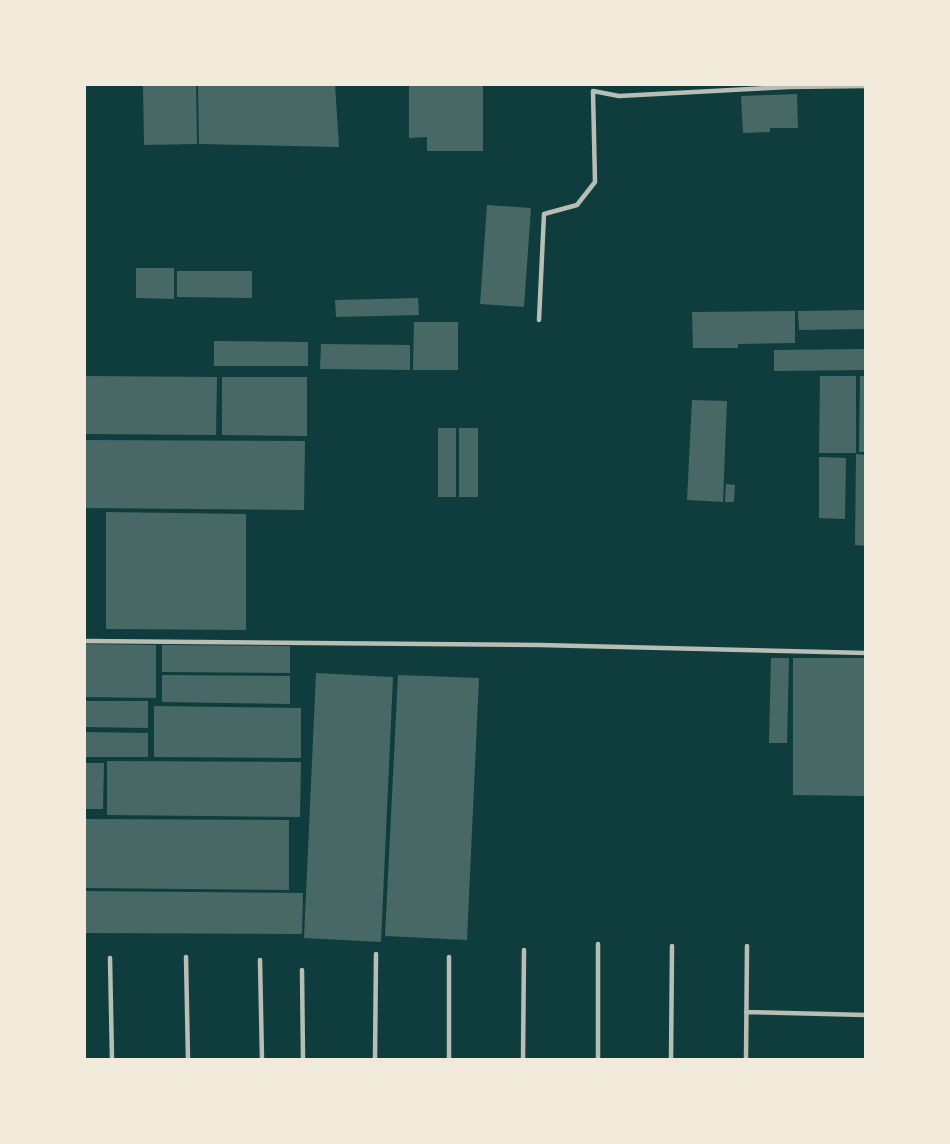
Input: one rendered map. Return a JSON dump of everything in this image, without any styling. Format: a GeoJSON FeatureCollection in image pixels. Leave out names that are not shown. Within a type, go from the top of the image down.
{"type":"FeatureCollection","features":[{"type":"Feature","properties":{"kind":"street"},"geometry":{"type":"LineString","coordinates":[[539,320],[544,214],[577,205],[595,182],[593,91],[619,96],[788,87],[866,86]]}},
{"type":"Feature","properties":{"kind":"street"},"geometry":{"type":"LineString","coordinates":[[84,641],[540,645],[866,653]]}},
{"type":"Feature","properties":{"kind":"street"},"geometry":{"type":"LineString","coordinates":[[598,944],[598,1060]]}},
{"type":"Feature","properties":{"kind":"street"},"geometry":{"type":"LineString","coordinates":[[671,1060],[672,946]]}},
{"type":"Feature","properties":{"kind":"street"},"geometry":{"type":"LineString","coordinates":[[746,1060],[747,946]]}},
{"type":"Feature","properties":{"kind":"street"},"geometry":{"type":"LineString","coordinates":[[523,1060],[524,950]]}},
{"type":"Feature","properties":{"kind":"street"},"geometry":{"type":"LineString","coordinates":[[375,1060],[376,954]]}},
{"type":"Feature","properties":{"kind":"street"},"geometry":{"type":"LineString","coordinates":[[186,957],[188,1060]]}},
{"type":"Feature","properties":{"kind":"street"},"geometry":{"type":"LineString","coordinates":[[449,957],[449,1060]]}},
{"type":"Feature","properties":{"kind":"street"},"geometry":{"type":"LineString","coordinates":[[110,958],[112,1060]]}},
{"type":"Feature","properties":{"kind":"street"},"geometry":{"type":"LineString","coordinates":[[261,960],[262,1060]]}},
{"type":"Feature","properties":{"kind":"street"},"geometry":{"type":"LineString","coordinates":[[302,970],[303,1060]]}},
{"type":"Feature","properties":{"kind":"street"},"geometry":{"type":"LineString","coordinates":[[747,1012],[866,1016]]}},
{"type":"Feature","properties":{"kind":"building"},"geometry":{"type":"Polygon","coordinates":[[[143,84],[196,84],[197,144],[144,145],[143,84]]]}},
{"type":"Feature","properties":{"kind":"building"},"geometry":{"type":"Polygon","coordinates":[[[198,84],[335,84],[339,147],[199,144],[198,84]]]}},
{"type":"Feature","properties":{"kind":"building"},"geometry":{"type":"Polygon","coordinates":[[[409,84],[483,84],[483,151],[427,151],[427,137],[409,138],[409,84]]]}},
{"type":"Feature","properties":{"kind":"building"},"geometry":{"type":"Polygon","coordinates":[[[797,94],[798,128],[770,128],[770,132],[743,133],[741,96],[797,94]]]}},
{"type":"Feature","properties":{"kind":"building"},"geometry":{"type":"Polygon","coordinates":[[[487,205],[531,208],[524,307],[480,304],[487,205]]]}},
{"type":"Feature","properties":{"kind":"building"},"geometry":{"type":"Polygon","coordinates":[[[136,268],[174,268],[174,299],[136,298],[136,268]]]}},
{"type":"Feature","properties":{"kind":"building"},"geometry":{"type":"Polygon","coordinates":[[[177,271],[252,271],[252,298],[177,297],[177,271]]]}},
{"type":"Feature","properties":{"kind":"building"},"geometry":{"type":"Polygon","coordinates":[[[418,298],[419,315],[336,317],[335,300],[418,298]]]}},
{"type":"Feature","properties":{"kind":"building"},"geometry":{"type":"Polygon","coordinates":[[[866,310],[866,329],[799,330],[798,311],[866,310]]]}},
{"type":"Feature","properties":{"kind":"building"},"geometry":{"type":"Polygon","coordinates":[[[795,311],[795,343],[738,344],[738,348],[693,348],[692,312],[795,311]]]}},
{"type":"Feature","properties":{"kind":"building"},"geometry":{"type":"Polygon","coordinates":[[[414,322],[458,322],[458,370],[413,370],[414,322]]]}},
{"type":"Feature","properties":{"kind":"building"},"geometry":{"type":"Polygon","coordinates":[[[214,341],[308,342],[308,366],[214,366],[214,341]]]}},
{"type":"Feature","properties":{"kind":"building"},"geometry":{"type":"Polygon","coordinates":[[[321,344],[410,345],[410,370],[320,369],[321,344]]]}},
{"type":"Feature","properties":{"kind":"building"},"geometry":{"type":"Polygon","coordinates":[[[866,349],[866,370],[774,371],[774,350],[866,349]]]}},
{"type":"Feature","properties":{"kind":"building"},"geometry":{"type":"Polygon","coordinates":[[[84,376],[217,377],[216,435],[84,434],[84,376]]]}},
{"type":"Feature","properties":{"kind":"building"},"geometry":{"type":"Polygon","coordinates":[[[820,376],[856,376],[856,453],[819,453],[820,376]]]}},
{"type":"Feature","properties":{"kind":"building"},"geometry":{"type":"Polygon","coordinates":[[[860,376],[866,376],[866,452],[859,452],[860,376]]]}},
{"type":"Feature","properties":{"kind":"building"},"geometry":{"type":"Polygon","coordinates":[[[222,377],[307,377],[307,436],[222,435],[222,377]]]}},
{"type":"Feature","properties":{"kind":"building"},"geometry":{"type":"Polygon","coordinates":[[[692,400],[727,401],[723,502],[687,500],[692,400]]]}},
{"type":"Feature","properties":{"kind":"building"},"geometry":{"type":"Polygon","coordinates":[[[438,428],[456,428],[456,497],[438,497],[438,428]]]}},
{"type":"Feature","properties":{"kind":"building"},"geometry":{"type":"Polygon","coordinates":[[[459,428],[478,428],[478,497],[459,497],[459,428]]]}},
{"type":"Feature","properties":{"kind":"building"},"geometry":{"type":"Polygon","coordinates":[[[84,440],[305,441],[304,510],[84,508],[84,440]]]}},
{"type":"Feature","properties":{"kind":"building"},"geometry":{"type":"Polygon","coordinates":[[[856,454],[866,455],[866,546],[855,545],[856,454]]]}},
{"type":"Feature","properties":{"kind":"building"},"geometry":{"type":"Polygon","coordinates":[[[819,457],[846,458],[845,519],[819,518],[819,457]]]}},
{"type":"Feature","properties":{"kind":"building"},"geometry":{"type":"Polygon","coordinates":[[[726,484],[735,485],[734,502],[725,502],[726,484]]]}},
{"type":"Feature","properties":{"kind":"building"},"geometry":{"type":"Polygon","coordinates":[[[106,512],[246,514],[246,630],[106,629],[106,512]]]}},
{"type":"Feature","properties":{"kind":"building"},"geometry":{"type":"Polygon","coordinates":[[[84,644],[156,645],[156,698],[84,697],[84,644]]]}},
{"type":"Feature","properties":{"kind":"building"},"geometry":{"type":"Polygon","coordinates":[[[162,645],[290,646],[290,673],[162,672],[162,645]]]}},
{"type":"Feature","properties":{"kind":"building"},"geometry":{"type":"Polygon","coordinates":[[[771,658],[789,658],[787,743],[769,743],[771,658]]]}},
{"type":"Feature","properties":{"kind":"building"},"geometry":{"type":"Polygon","coordinates":[[[793,658],[866,658],[866,796],[793,795],[793,658]]]}},
{"type":"Feature","properties":{"kind":"building"},"geometry":{"type":"Polygon","coordinates":[[[316,673],[393,677],[381,942],[304,938],[316,673]]]}},
{"type":"Feature","properties":{"kind":"building"},"geometry":{"type":"Polygon","coordinates":[[[162,675],[290,676],[290,704],[162,702],[162,675]]]}},
{"type":"Feature","properties":{"kind":"building"},"geometry":{"type":"Polygon","coordinates":[[[398,675],[479,678],[467,940],[385,936],[398,675]]]}},
{"type":"Feature","properties":{"kind":"building"},"geometry":{"type":"Polygon","coordinates":[[[84,701],[148,701],[148,728],[84,727],[84,701]]]}},
{"type":"Feature","properties":{"kind":"building"},"geometry":{"type":"Polygon","coordinates":[[[154,706],[301,708],[301,758],[154,757],[154,706]]]}},
{"type":"Feature","properties":{"kind":"building"},"geometry":{"type":"Polygon","coordinates":[[[84,732],[148,733],[148,757],[84,757],[84,732]]]}},
{"type":"Feature","properties":{"kind":"building"},"geometry":{"type":"Polygon","coordinates":[[[107,761],[301,762],[300,817],[107,815],[107,761]]]}},
{"type":"Feature","properties":{"kind":"building"},"geometry":{"type":"Polygon","coordinates":[[[84,763],[104,763],[103,809],[84,809],[84,763]]]}},
{"type":"Feature","properties":{"kind":"building"},"geometry":{"type":"Polygon","coordinates":[[[84,819],[289,820],[289,890],[84,888],[84,819]]]}},
{"type":"Feature","properties":{"kind":"building"},"geometry":{"type":"Polygon","coordinates":[[[84,891],[303,893],[302,934],[84,933],[84,891]]]}}]}
